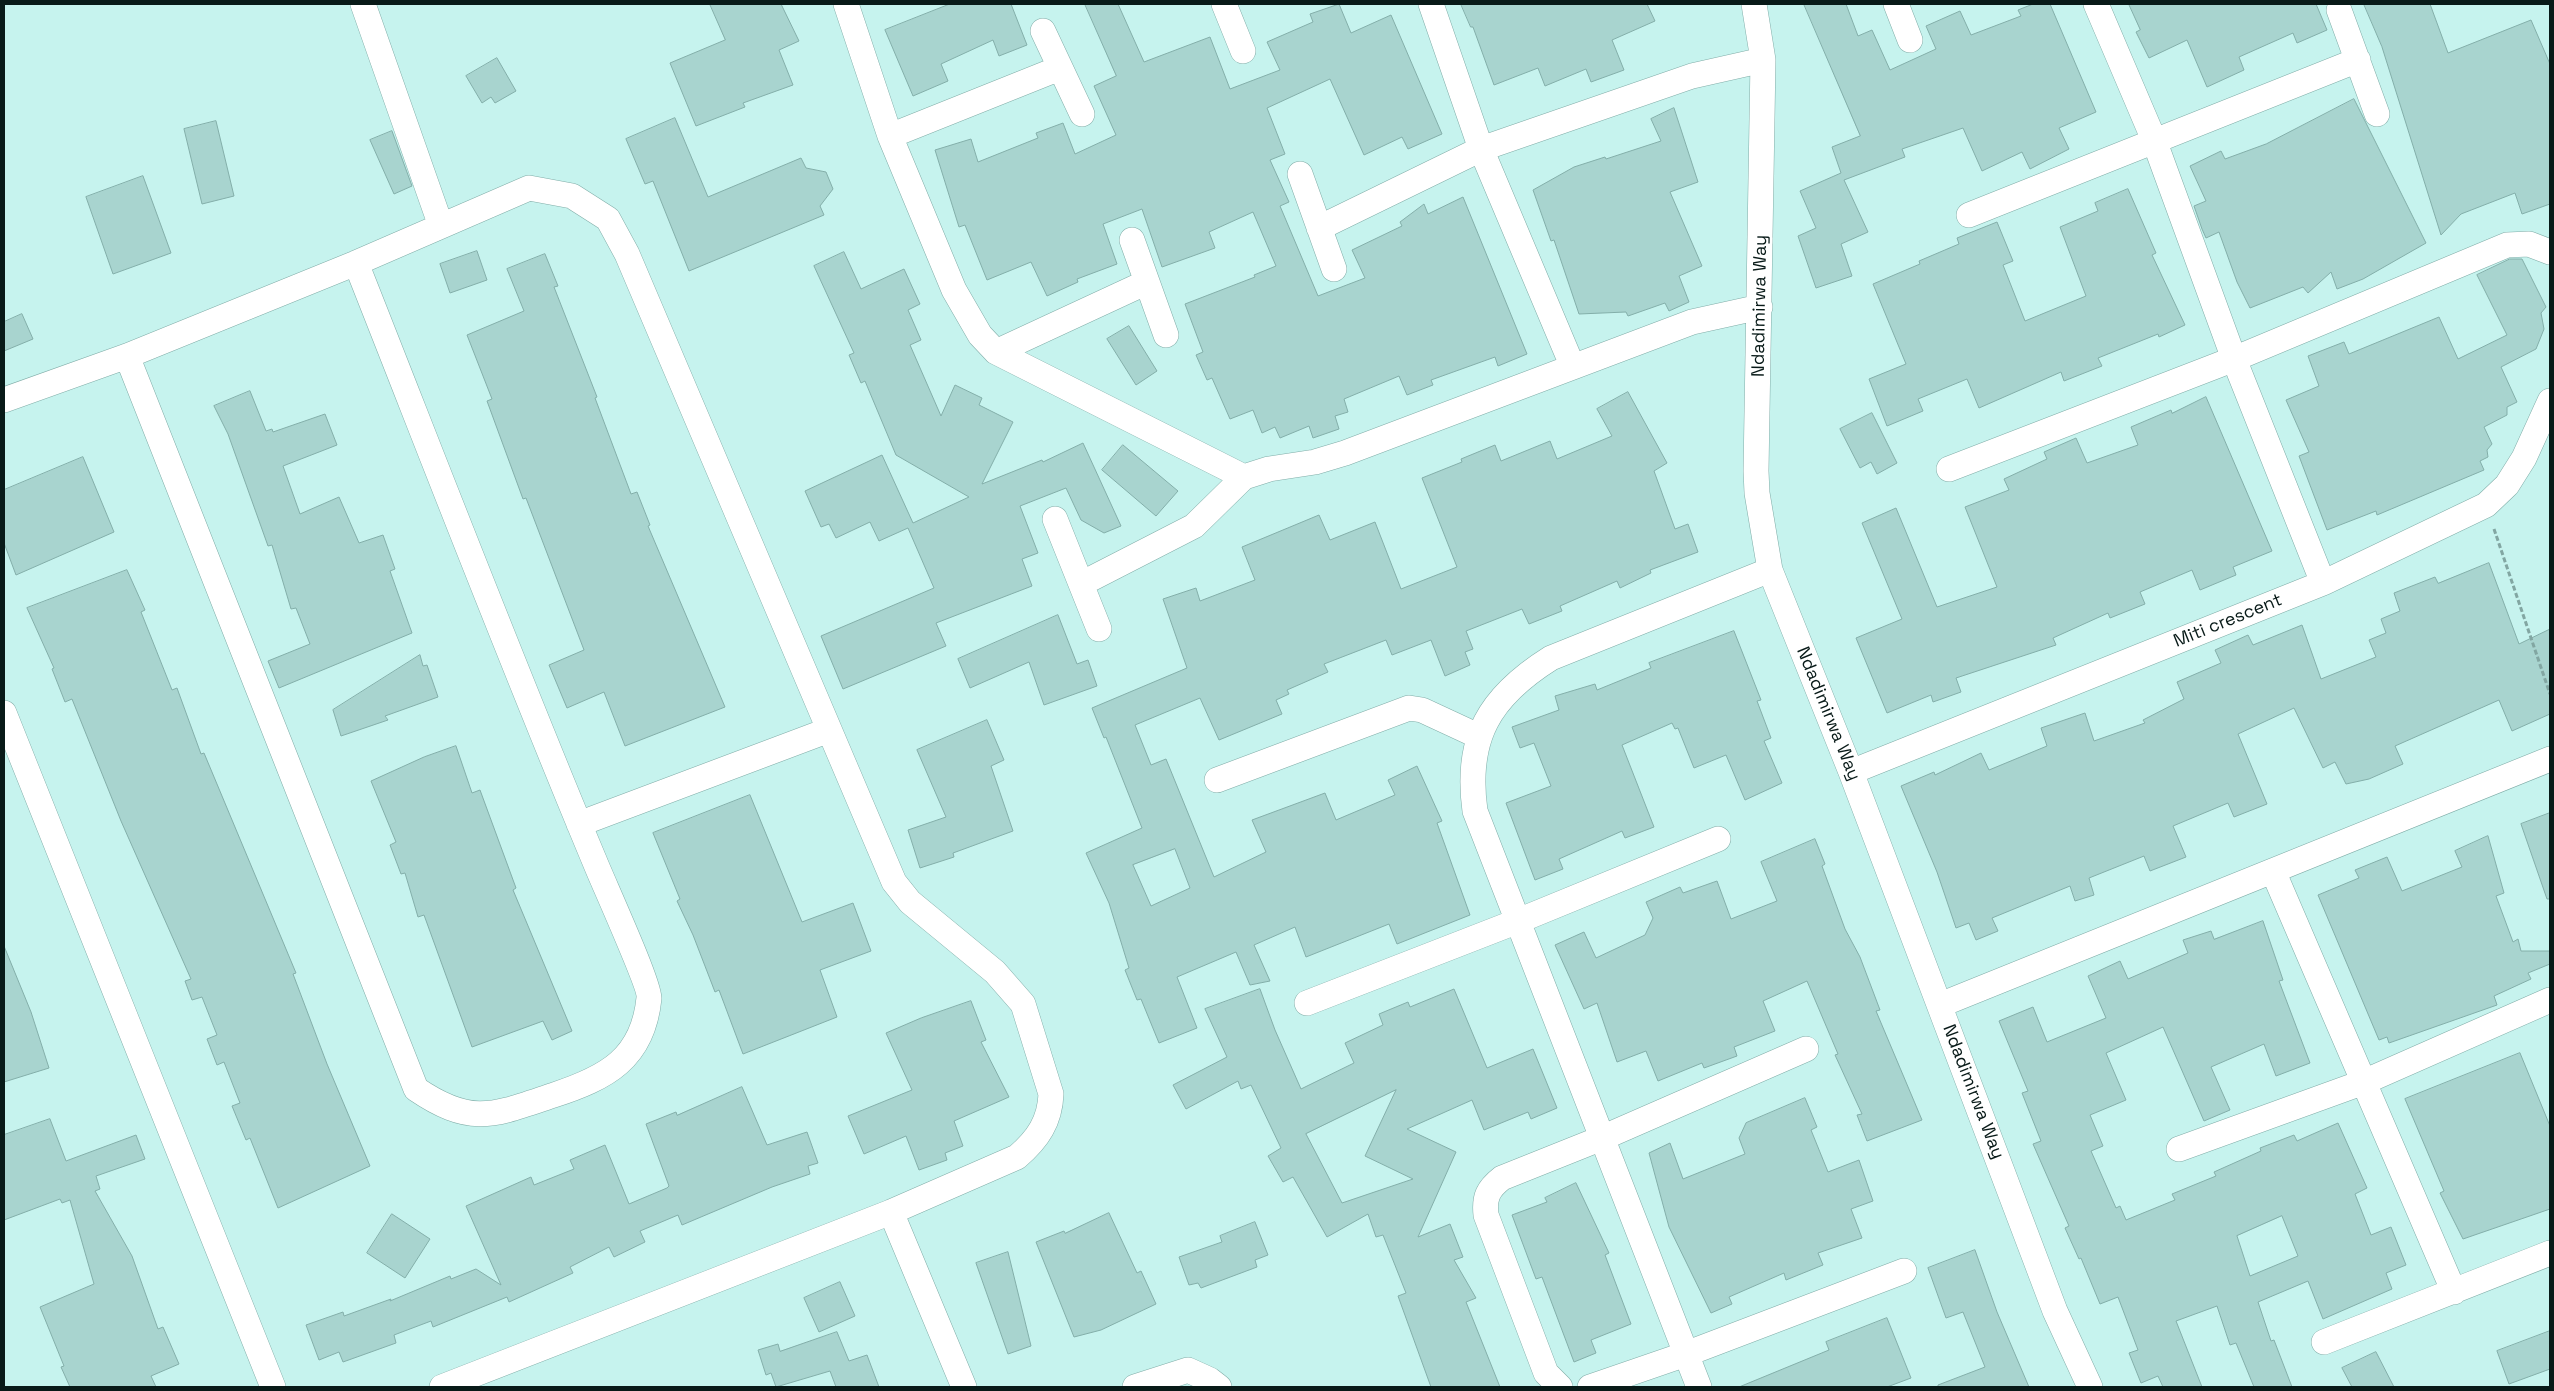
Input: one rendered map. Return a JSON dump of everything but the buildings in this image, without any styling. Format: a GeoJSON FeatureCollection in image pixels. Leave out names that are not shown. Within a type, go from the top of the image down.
{"type":"FeatureCollection","features":[{"type":"Feature","properties":{"kind":"street"},"geometry":{"type":"LineString","coordinates":[[363,4],[441,226]]}},
{"type":"Feature","properties":{"kind":"street"},"geometry":{"type":"LineString","coordinates":[[846,4],[890,136],[954,290],[980,335],[996,352],[1244,477]]}},
{"type":"Feature","properties":{"kind":"street"},"geometry":{"type":"LineString","coordinates":[[1431,4],[1481,149],[1572,365]]}},
{"type":"Feature","properties":{"kind":"street","name":"Ndadimirwa Way"},"geometry":{"type":"LineString","coordinates":[[1754,4],[1763,60],[1756,472],[1757,493],[1770,570],[1851,772],[2055,1311],[2090,1387]]}},
{"type":"Feature","properties":{"kind":"street"},"geometry":{"type":"LineString","coordinates":[[1896,4],[1910,40]]}},
{"type":"Feature","properties":{"kind":"street"},"geometry":{"type":"LineString","coordinates":[[2096,4],[2154,140],[2234,359],[2323,583]]}},
{"type":"Feature","properties":{"kind":"street"},"geometry":{"type":"LineString","coordinates":[[1232,6],[1242,51]]}},
{"type":"Feature","properties":{"kind":"street"},"geometry":{"type":"LineString","coordinates":[[2339,10],[2377,114]]}},
{"type":"Feature","properties":{"kind":"street"},"geometry":{"type":"LineString","coordinates":[[1043,31],[1082,114]]}},
{"type":"Feature","properties":{"kind":"street"},"geometry":{"type":"LineString","coordinates":[[1320,228],[1481,149],[1692,76],[1763,60]]}},
{"type":"Feature","properties":{"kind":"street"},"geometry":{"type":"LineString","coordinates":[[1969,215],[2358,60]]}},
{"type":"Feature","properties":{"kind":"street"},"geometry":{"type":"LineString","coordinates":[[890,136],[1060,68]]}},
{"type":"Feature","properties":{"kind":"street"},"geometry":{"type":"LineString","coordinates":[[1300,174],[1334,269]]}},
{"type":"Feature","properties":{"kind":"street"},"geometry":{"type":"LineString","coordinates":[[4,400],[127,356],[356,263],[529,188],[572,196],[608,219],[627,254],[894,882],[910,902],[995,972],[1023,1004],[1051,1094],[1051,1109],[1044,1126],[1034,1142],[1017,1157],[891,1212],[442,1387]]}},
{"type":"Feature","properties":{"kind":"street"},"geometry":{"type":"LineString","coordinates":[[1132,240],[1166,334]]}},
{"type":"Feature","properties":{"kind":"street"},"geometry":{"type":"LineString","coordinates":[[1949,470],[2234,359],[2507,244],[2529,244],[2550,252]]}},
{"type":"Feature","properties":{"kind":"street"},"geometry":{"type":"LineString","coordinates":[[127,356],[416,1089],[439,1105],[470,1115],[505,1111],[584,1085],[616,1067],[641,1036],[650,995],[578,824],[356,263]]}},
{"type":"Feature","properties":{"kind":"street"},"geometry":{"type":"LineString","coordinates":[[996,352],[1147,282]]}},
{"type":"Feature","properties":{"kind":"street"},"geometry":{"type":"LineString","coordinates":[[1081,584],[1194,526],[1244,477],[1269,469],[1315,462],[1345,453],[1572,365],[1692,322],[1760,308]]}},
{"type":"Feature","properties":{"kind":"street","name":"Miti crescent"},"geometry":{"type":"LineString","coordinates":[[1851,772],[2323,583],[2486,505],[2507,485],[2524,458],[2550,401]]}},
{"type":"Feature","properties":{"kind":"street"},"geometry":{"type":"LineString","coordinates":[[1055,519],[1099,629]]}},
{"type":"Feature","properties":{"kind":"street"},"geometry":{"type":"LineString","coordinates":[[1699,1387],[1475,811],[1473,791],[1478,736],[1490,712],[1512,686],[1550,658],[1770,570]]}},
{"type":"Feature","properties":{"kind":"street"},"geometry":{"type":"LineString","coordinates":[[1217,780],[1409,708],[1422,710],[1478,736]]}},
{"type":"Feature","properties":{"kind":"street"},"geometry":{"type":"LineString","coordinates":[[4,713],[273,1387]]}},
{"type":"Feature","properties":{"kind":"street"},"geometry":{"type":"LineString","coordinates":[[578,824],[829,730]]}},
{"type":"Feature","properties":{"kind":"street"},"geometry":{"type":"LineString","coordinates":[[1940,1005],[2550,759]]}},
{"type":"Feature","properties":{"kind":"street"},"geometry":{"type":"LineString","coordinates":[[1307,1003],[1518,921],[1718,840]]}},
{"type":"Feature","properties":{"kind":"street"},"geometry":{"type":"LineString","coordinates":[[2273,871],[2454,1292]]}},
{"type":"Feature","properties":{"kind":"street"},"geometry":{"type":"LineString","coordinates":[[2179,1149],[2364,1082],[2550,1000]]}},
{"type":"Feature","properties":{"kind":"street"},"geometry":{"type":"LineString","coordinates":[[1560,1387],[1546,1373],[1486,1215],[1484,1200],[1490,1188],[1502,1178],[1602,1138],[1806,1049]]}},
{"type":"Feature","properties":{"kind":"street"},"geometry":{"type":"LineString","coordinates":[[891,1212],[964,1387]]}},
{"type":"Feature","properties":{"kind":"street"},"geometry":{"type":"LineString","coordinates":[[2324,1342],[2550,1253]]}},
{"type":"Feature","properties":{"kind":"street"},"geometry":{"type":"LineString","coordinates":[[1590,1387],[1686,1354],[1904,1271]]}},
{"type":"Feature","properties":{"kind":"street"},"geometry":{"type":"LineString","coordinates":[[1135,1387],[1188,1370],[1210,1380],[1219,1387]]}},
{"type":"Feature","properties":{"kind":"path"},"geometry":{"type":"LineString","coordinates":[[2486,505],[2550,694]]}}]}
